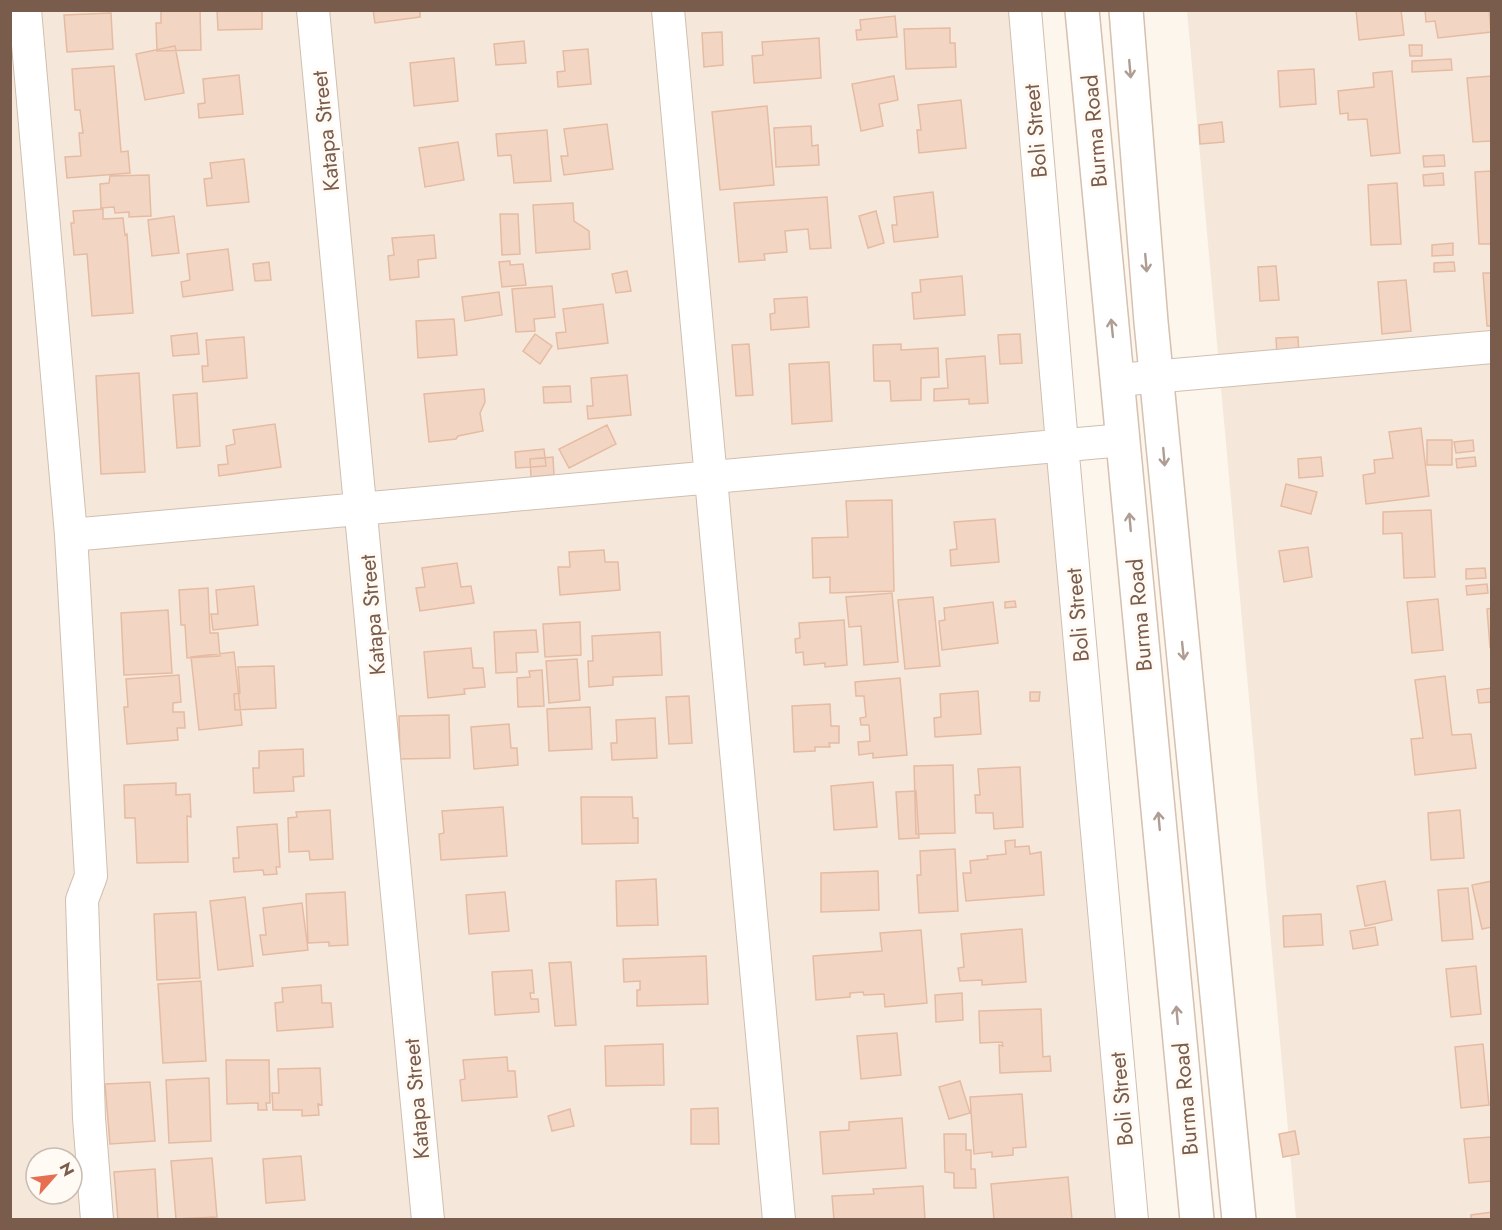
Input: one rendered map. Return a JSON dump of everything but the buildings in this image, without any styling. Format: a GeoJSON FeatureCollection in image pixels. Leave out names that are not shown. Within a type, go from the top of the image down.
{"type":"FeatureCollection","features":[{"type":"Feature","properties":{"kind":"main road","name":"Burma Road"},"geometry":{"type":"LineString","coordinates":[[1082,10],[1197,1220]]}},
{"type":"Feature","properties":{"kind":"main road","name":"Burma Road"},"geometry":{"type":"LineString","coordinates":[[1126,10],[1156,376],[1239,1220]]}},
{"type":"Feature","properties":{"kind":"street"},"geometry":{"type":"LineString","coordinates":[[25,10],[71,534],[91,876],[82,900],[89,1118],[97,1220]]}},
{"type":"Feature","properties":{"kind":"street","name":"Katapa Street"},"geometry":{"type":"LineString","coordinates":[[314,10],[428,1220]]}},
{"type":"Feature","properties":{"kind":"street"},"geometry":{"type":"LineString","coordinates":[[668,10],[779,1220]]}},
{"type":"Feature","properties":{"kind":"street","name":"Boli Street"},"geometry":{"type":"LineString","coordinates":[[1025,10],[1132,1220]]}},
{"type":"Feature","properties":{"kind":"street"},"geometry":{"type":"LineString","coordinates":[[1118,380],[1491,347]]}},
{"type":"Feature","properties":{"kind":"street"},"geometry":{"type":"LineString","coordinates":[[71,534],[1123,440]]}},
{"type":"Feature","properties":{"kind":"shaded area"},"geometry":{"type":"Polygon","coordinates":[[[10,11],[1036,11],[1144,1219],[11,1219],[10,11]]]}},
{"type":"Feature","properties":{"kind":"shaded area"},"geometry":{"type":"Polygon","coordinates":[[[1187,11],[1491,11],[1491,1219],[1296,1219],[1187,11]]]}}]}
